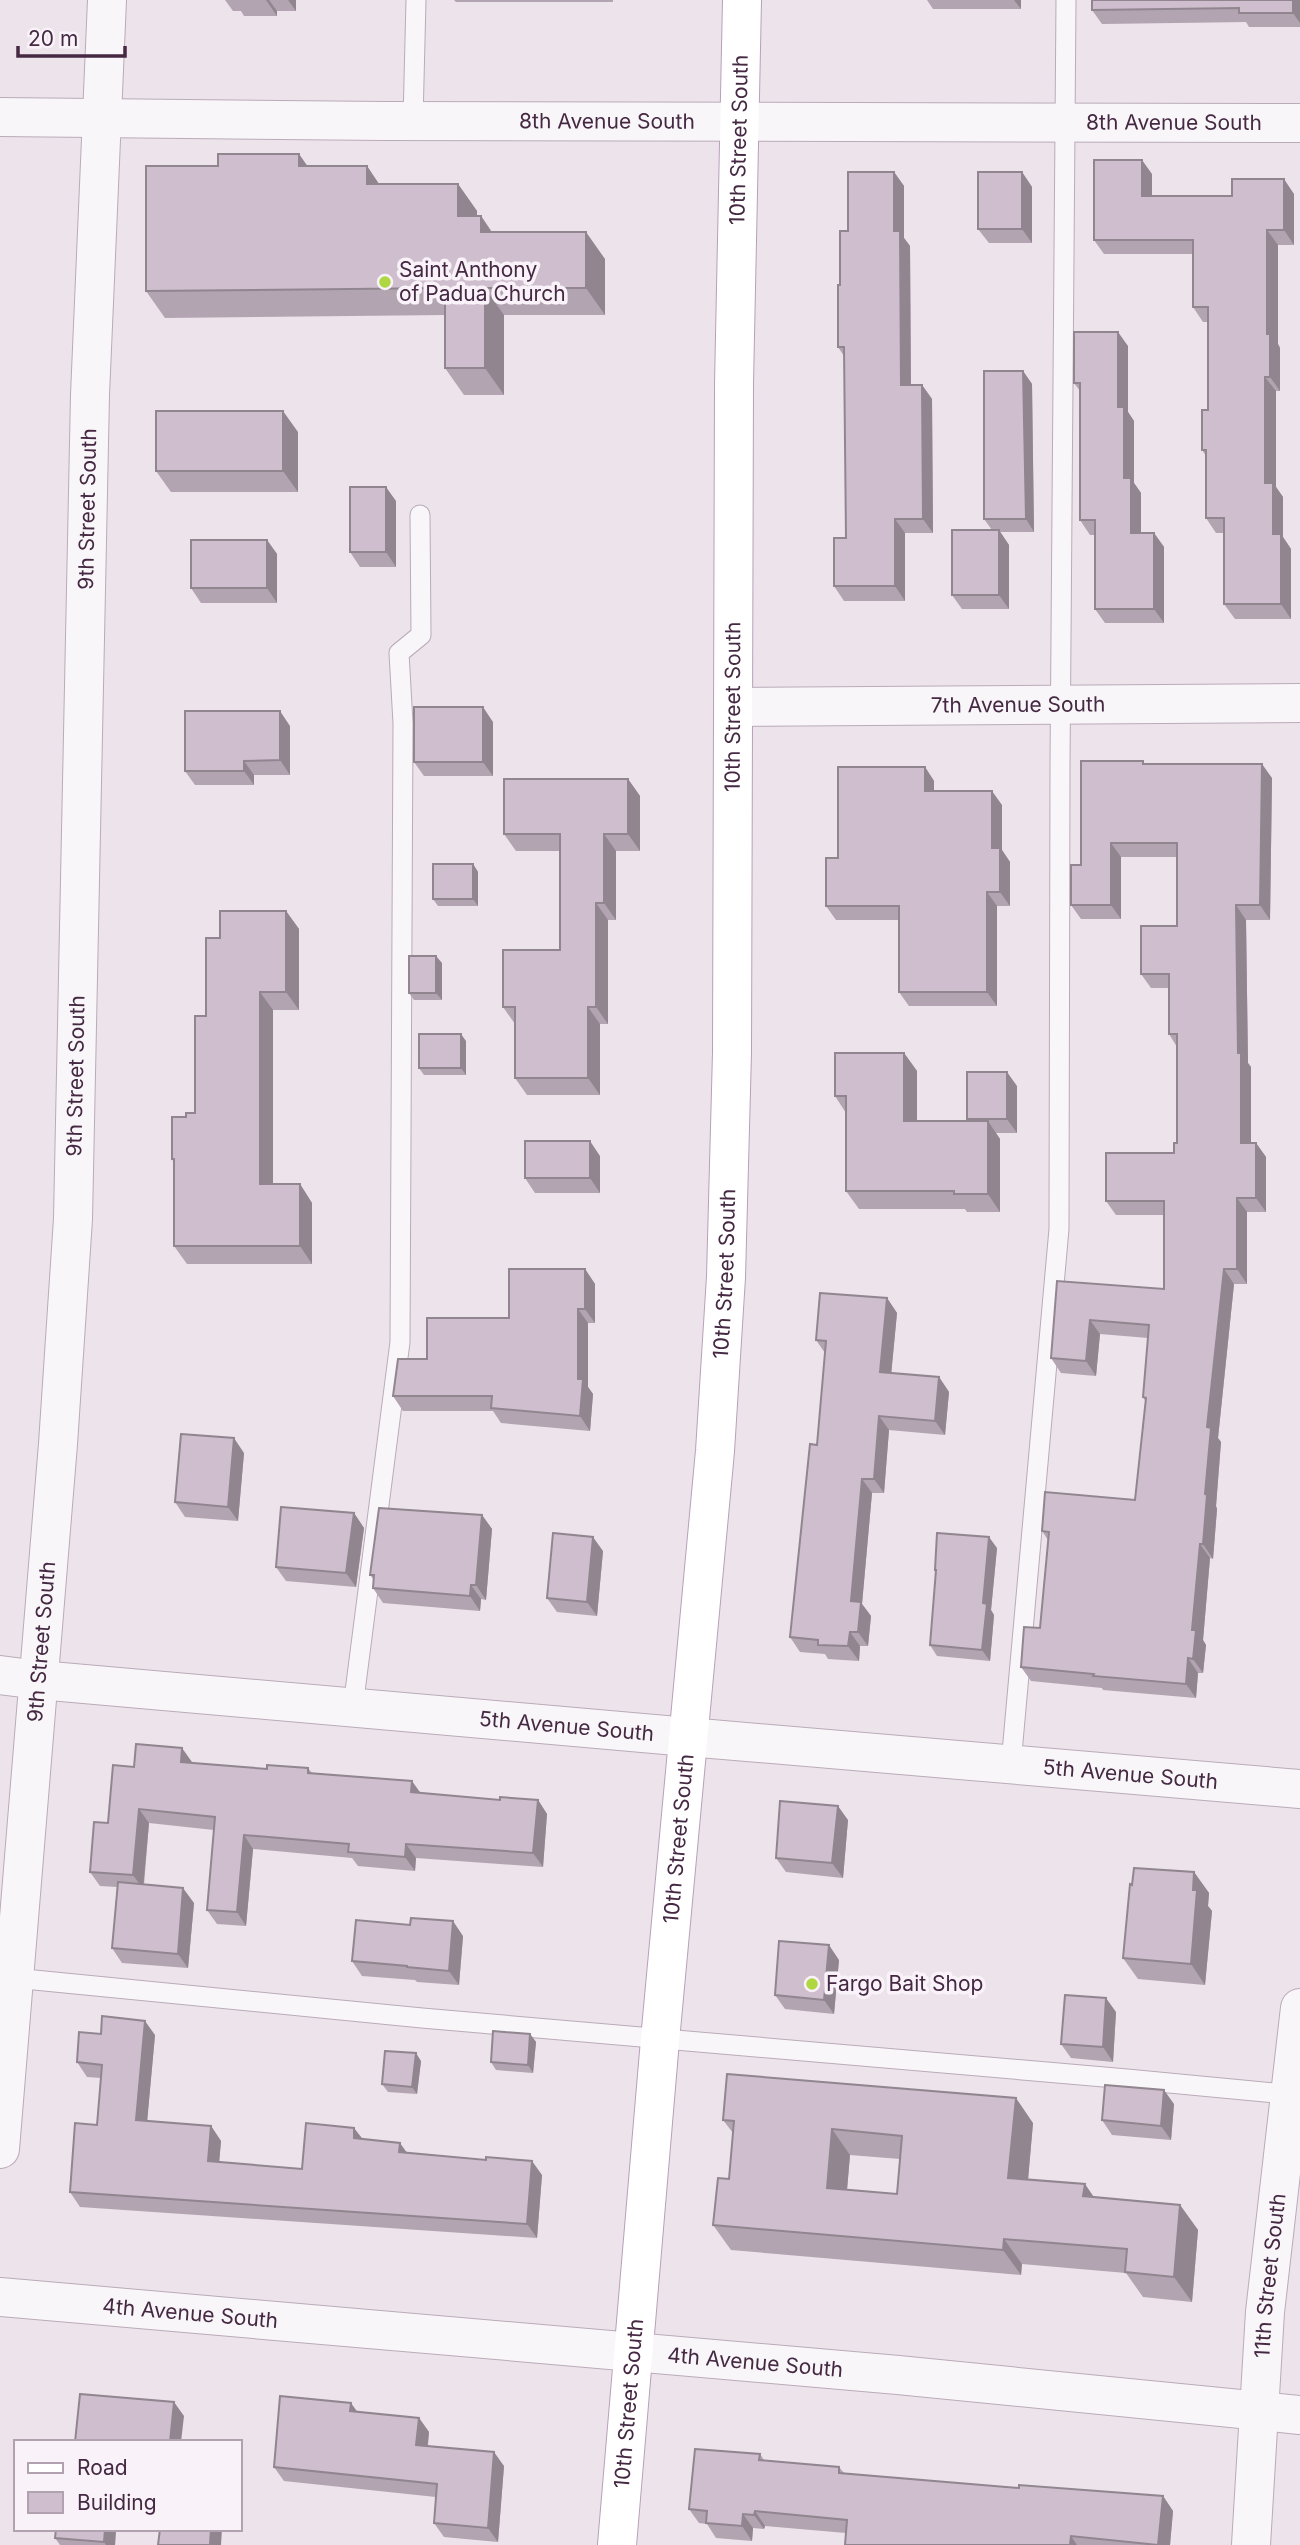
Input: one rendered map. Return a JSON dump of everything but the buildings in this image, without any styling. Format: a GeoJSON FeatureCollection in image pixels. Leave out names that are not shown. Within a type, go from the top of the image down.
{"type":"FeatureCollection","features":[{"type":"Feature","properties":{"kind":"main road","name":"10th Street South"},"geometry":{"type":"LineString","coordinates":[[617,2545],[660,2040],[715,1451],[726,1277],[732,1053],[734,384],[741,0]]}},
{"type":"Feature","properties":{"kind":"street","name":"9th Street South"},"geometry":{"type":"LineString","coordinates":[[0,2149],[74,1219],[90,395],[107,0]]}},
{"type":"Feature","properties":{"kind":"street","name":"8th Avenue South"},"geometry":{"type":"LineString","coordinates":[[0,117],[1300,123]]}},
{"type":"Feature","properties":{"kind":"street","name":"7th Avenue South"},"geometry":{"type":"LineString","coordinates":[[734,707],[1300,703]]}},
{"type":"Feature","properties":{"kind":"street","name":"5th Avenue South"},"geometry":{"type":"LineString","coordinates":[[0,1675],[39,1681],[1300,1789]]}},
{"type":"Feature","properties":{"kind":"street","name":"11th Street South"},"geometry":{"type":"LineString","coordinates":[[1251,2545],[1265,2312],[1295,2095],[1300,2008]]}},
{"type":"Feature","properties":{"kind":"street","name":"4th Avenue South"},"geometry":{"type":"LineString","coordinates":[[0,2297],[898,2375],[1300,2415]]}},
{"type":"Feature","properties":{"kind":"lane"},"geometry":{"type":"LineString","coordinates":[[412,121],[416,0]]}},
{"type":"Feature","properties":{"kind":"lane"},"geometry":{"type":"LineString","coordinates":[[1011,1764],[1059,1228],[1066,0]]}},
{"type":"Feature","properties":{"kind":"lane"},"geometry":{"type":"LineString","coordinates":[[354,1707],[400,1342],[403,723],[399,653],[421,635],[420,515]]}},
{"type":"Feature","properties":{"kind":"lane"},"geometry":{"type":"LineString","coordinates":[[14,1978],[660,2040],[1295,2095]]}},
{"type":"Feature","properties":{"kind":"place","name":"Saint Anthony of Padua Church"},"geometry":{"type":"Point","coordinates":[385,282]}},
{"type":"Feature","properties":{"kind":"place","name":"Fargo Bait Shop"},"geometry":{"type":"Point","coordinates":[812,1984]}}]}
